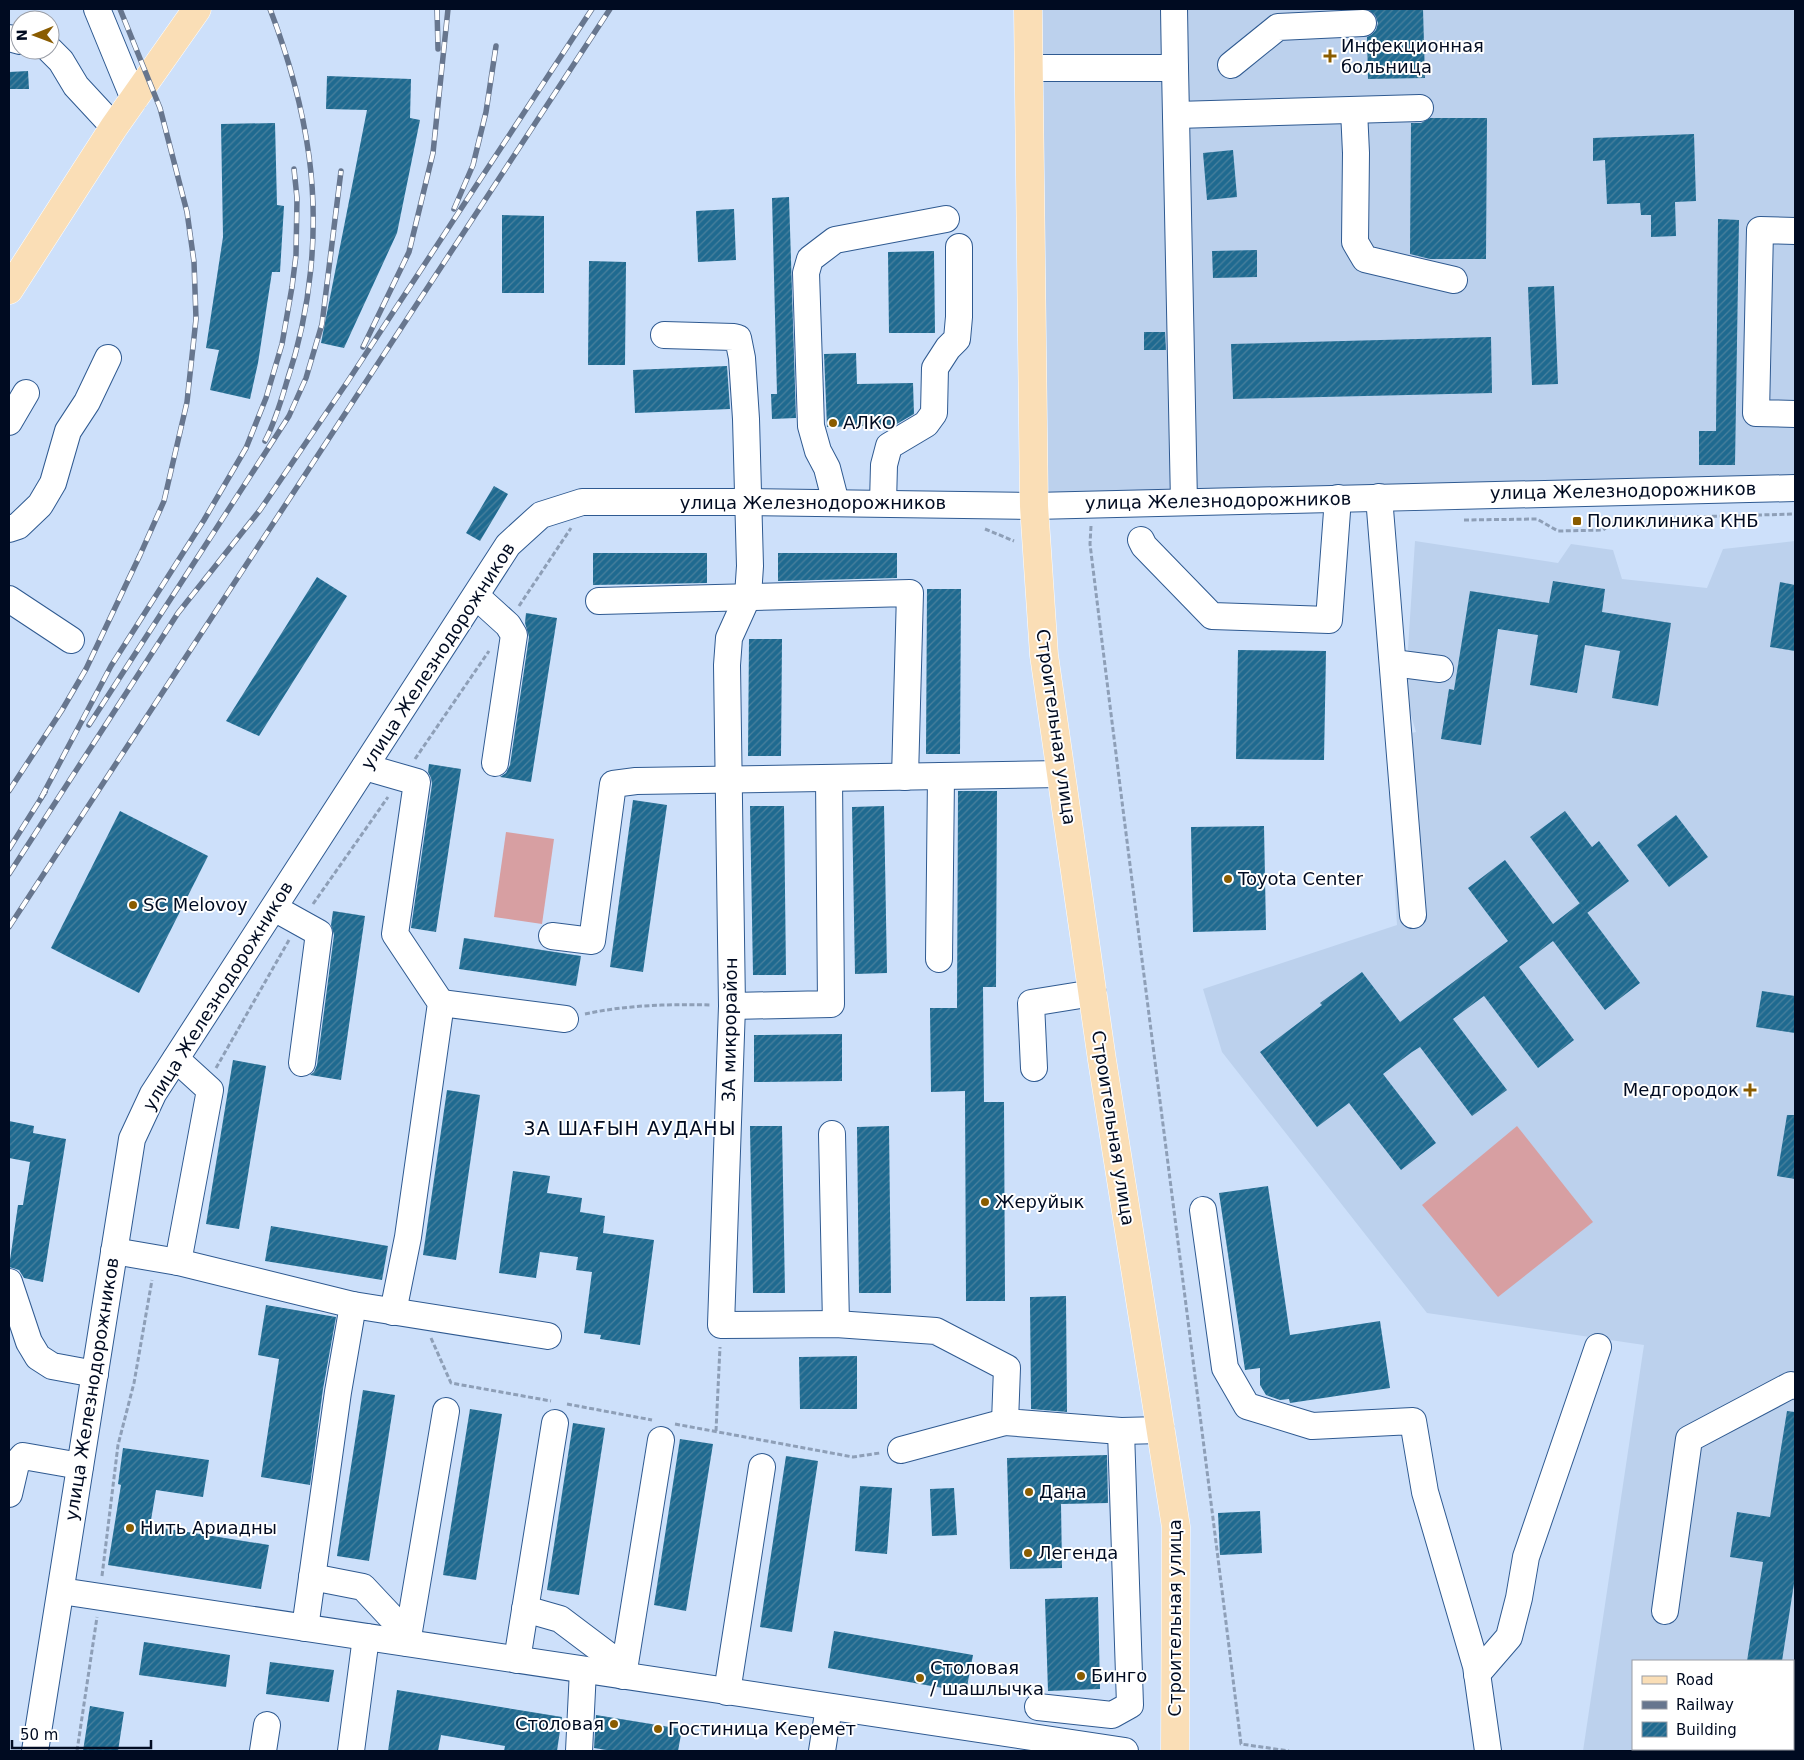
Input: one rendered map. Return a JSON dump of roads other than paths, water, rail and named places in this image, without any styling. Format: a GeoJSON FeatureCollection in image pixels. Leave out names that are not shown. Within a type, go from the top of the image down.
{"type":"FeatureCollection","features":[{"type":"Feature","properties":{"kind":"main road"},"geometry":{"type":"LineString","coordinates":[[9,290],[114,127],[197,9]]}},
{"type":"Feature","properties":{"kind":"main road","name":"Строительная улица"},"geometry":{"type":"LineString","coordinates":[[1028,9],[1034,506],[1044,655],[1102,1060],[1176,1526],[1175,1751]]}},
{"type":"Feature","properties":{"kind":"street"},"geometry":{"type":"LineString","coordinates":[[97,9],[134,99]]}},
{"type":"Feature","properties":{"kind":"street"},"geometry":{"type":"LineString","coordinates":[[1174,9],[1184,502]]}},
{"type":"Feature","properties":{"kind":"street"},"geometry":{"type":"LineString","coordinates":[[1231,65],[1277,18],[1363,22]]}},
{"type":"Feature","properties":{"kind":"street"},"geometry":{"type":"LineString","coordinates":[[60,60],[76,86],[114,127]]}},
{"type":"Feature","properties":{"kind":"street"},"geometry":{"type":"LineString","coordinates":[[1029,68],[1175,68]]}},
{"type":"Feature","properties":{"kind":"street"},"geometry":{"type":"LineString","coordinates":[[1176,116],[1420,108]]}},
{"type":"Feature","properties":{"kind":"street"},"geometry":{"type":"LineString","coordinates":[[1354,110],[1356,153],[1355,242],[1366,259],[1454,280]]}},
{"type":"Feature","properties":{"kind":"street"},"geometry":{"type":"LineString","coordinates":[[836,503],[811,426],[806,273],[810,259],[834,240],[946,219]]}},
{"type":"Feature","properties":{"kind":"street"},"geometry":{"type":"LineString","coordinates":[[1795,230],[1760,230],[1756,413],[1795,414]]}},
{"type":"Feature","properties":{"kind":"street"},"geometry":{"type":"LineString","coordinates":[[883,503],[884,465],[889,446],[926,424],[934,413],[935,368],[948,348],[957,339],[959,317],[959,247]]}},
{"type":"Feature","properties":{"kind":"street","name":"3А микрорайон"},"geometry":{"type":"LineString","coordinates":[[664,335],[738,338],[742,358],[746,419],[750,566],[748,596],[729,638],[728,665],[732,1006],[721,1325],[836,1324]]}},
{"type":"Feature","properties":{"kind":"street"},"geometry":{"type":"LineString","coordinates":[[9,529],[18,526],[40,505],[53,484],[68,431],[87,402],[108,358]]}},
{"type":"Feature","properties":{"kind":"street"},"geometry":{"type":"LineString","coordinates":[[9,422],[26,393]]}},
{"type":"Feature","properties":{"kind":"street","name":"улица Железнодорожников"},"geometry":{"type":"LineString","coordinates":[[35,1751],[132,1138],[153,1094],[508,546],[541,515],[582,502],[883,503],[1034,506],[1795,488]]}},
{"type":"Feature","properties":{"kind":"street"},"geometry":{"type":"LineString","coordinates":[[1379,497],[1413,915]]}},
{"type":"Feature","properties":{"kind":"street"},"geometry":{"type":"LineString","coordinates":[[1141,540],[1144,546],[1212,616],[1329,620],[1338,498]]}},
{"type":"Feature","properties":{"kind":"street"},"geometry":{"type":"LineString","coordinates":[[598,601],[910,593],[905,777]]}},
{"type":"Feature","properties":{"kind":"street"},"geometry":{"type":"LineString","coordinates":[[476,596],[508,625],[514,635],[495,763]]}},
{"type":"Feature","properties":{"kind":"street"},"geometry":{"type":"LineString","coordinates":[[9,599],[71,640]]}},
{"type":"Feature","properties":{"kind":"street"},"geometry":{"type":"LineString","coordinates":[[1393,663],[1440,669]]}},
{"type":"Feature","properties":{"kind":"street"},"geometry":{"type":"LineString","coordinates":[[365,768],[416,782],[395,934],[441,1003],[408,1237],[393,1312]]}},
{"type":"Feature","properties":{"kind":"street"},"geometry":{"type":"LineString","coordinates":[[552,936],[592,942],[614,784],[636,781],[1062,774]]}},
{"type":"Feature","properties":{"kind":"street"},"geometry":{"type":"LineString","coordinates":[[939,959],[940,776]]}},
{"type":"Feature","properties":{"kind":"street"},"geometry":{"type":"LineString","coordinates":[[732,1006],[831,1004],[829,778]]}},
{"type":"Feature","properties":{"kind":"street"},"geometry":{"type":"LineString","coordinates":[[274,908],[318,933],[302,1063]]}},
{"type":"Feature","properties":{"kind":"street"},"geometry":{"type":"LineString","coordinates":[[1034,1068],[1031,1003],[1093,993]]}},
{"type":"Feature","properties":{"kind":"street"},"geometry":{"type":"LineString","coordinates":[[441,1003],[565,1019]]}},
{"type":"Feature","properties":{"kind":"street"},"geometry":{"type":"LineString","coordinates":[[176,1059],[210,1090],[178,1262]]}},
{"type":"Feature","properties":{"kind":"street"},"geometry":{"type":"LineString","coordinates":[[832,1134],[836,1324],[936,1331],[1007,1368],[1005,1422]]}},
{"type":"Feature","properties":{"kind":"street"},"geometry":{"type":"LineString","coordinates":[[1203,1210],[1225,1368],[1247,1406],[1312,1426],[1413,1421],[1425,1492],[1477,1674],[1488,1751]]}},
{"type":"Feature","properties":{"kind":"street"},"geometry":{"type":"LineString","coordinates":[[114,1251],[178,1262],[353,1305],[548,1336]]}},
{"type":"Feature","properties":{"kind":"street"},"geometry":{"type":"LineString","coordinates":[[9,1282],[29,1342],[38,1357],[52,1366],[95,1374]]}},
{"type":"Feature","properties":{"kind":"street"},"geometry":{"type":"LineString","coordinates":[[305,1628],[338,1392],[353,1305]]}},
{"type":"Feature","properties":{"kind":"street"},"geometry":{"type":"LineString","coordinates":[[1477,1674],[1509,1637],[1519,1598],[1526,1557],[1598,1347]]}},
{"type":"Feature","properties":{"kind":"street"},"geometry":{"type":"LineString","coordinates":[[1665,1611],[1689,1439],[1794,1379]]}},
{"type":"Feature","properties":{"kind":"street"},"geometry":{"type":"LineString","coordinates":[[408,1640],[446,1411]]}},
{"type":"Feature","properties":{"kind":"street"},"geometry":{"type":"LineString","coordinates":[[901,1450],[1005,1422],[1121,1431],[1161,1430]]}},
{"type":"Feature","properties":{"kind":"street"},"geometry":{"type":"LineString","coordinates":[[517,1660],[555,1424]]}},
{"type":"Feature","properties":{"kind":"street"},"geometry":{"type":"LineString","coordinates":[[624,1672],[663,1428]]}},
{"type":"Feature","properties":{"kind":"street"},"geometry":{"type":"LineString","coordinates":[[1038,1707],[1112,1715],[1130,1705],[1121,1431]]}},
{"type":"Feature","properties":{"kind":"street"},"geometry":{"type":"LineString","coordinates":[[9,1494],[16,1464],[23,1456],[80,1466]]}},
{"type":"Feature","properties":{"kind":"street"},"geometry":{"type":"LineString","coordinates":[[728,1692],[762,1467]]}},
{"type":"Feature","properties":{"kind":"street"},"geometry":{"type":"LineString","coordinates":[[312,1577],[363,1587],[408,1640]]}},
{"type":"Feature","properties":{"kind":"street"},"geometry":{"type":"LineString","coordinates":[[60,1592],[366,1637],[408,1640],[583,1670],[624,1672],[728,1692],[1125,1751]]}},
{"type":"Feature","properties":{"kind":"street"},"geometry":{"type":"LineString","coordinates":[[525,1609],[560,1619],[624,1672]]}},
{"type":"Feature","properties":{"kind":"street"},"geometry":{"type":"LineString","coordinates":[[351,1751],[366,1637]]}},
{"type":"Feature","properties":{"kind":"street"},"geometry":{"type":"LineString","coordinates":[[579,1751],[583,1670]]}},
{"type":"Feature","properties":{"kind":"street"},"geometry":{"type":"LineString","coordinates":[[822,1751],[829,1707]]}},
{"type":"Feature","properties":{"kind":"street"},"geometry":{"type":"LineString","coordinates":[[263,1751],[267,1725]]}},
{"type":"Feature","properties":{"kind":"railway"},"geometry":{"type":"LineString","coordinates":[[9,791],[62,710],[86,669],[140,555],[164,501],[187,402],[196,319],[194,262],[187,212],[160,108],[120,9]]}},
{"type":"Feature","properties":{"kind":"railway"},"geometry":{"type":"LineString","coordinates":[[265,441],[280,404],[302,326],[311,270],[313,241],[312,184],[302,118],[283,45],[270,9]]}},
{"type":"Feature","properties":{"kind":"railway"},"geometry":{"type":"LineString","coordinates":[[437,9],[438,49]]}},
{"type":"Feature","properties":{"kind":"railway"},"geometry":{"type":"LineString","coordinates":[[363,347],[409,252],[433,153],[448,9]]}},
{"type":"Feature","properties":{"kind":"railway"},"geometry":{"type":"LineString","coordinates":[[9,874],[178,613],[260,510],[348,381],[592,9]]}},
{"type":"Feature","properties":{"kind":"railway"},"geometry":{"type":"LineString","coordinates":[[9,927],[610,9]]}},
{"type":"Feature","properties":{"kind":"railway"},"geometry":{"type":"LineString","coordinates":[[454,209],[473,165],[486,112],[496,46]]}},
{"type":"Feature","properties":{"kind":"railway"},"geometry":{"type":"LineString","coordinates":[[41,798],[111,666],[204,520],[246,448],[266,398],[282,344],[292,287],[296,255],[297,198],[294,169]]}},
{"type":"Feature","properties":{"kind":"railway"},"geometry":{"type":"LineString","coordinates":[[89,725],[289,416],[306,378],[322,324],[341,171]]}},
{"type":"Feature","properties":{"kind":"railway"},"geometry":{"type":"LineString","coordinates":[[9,849],[45,792]]}},
{"type":"Feature","properties":{"kind":"place","name":"Инфекционная больница"},"geometry":{"type":"Point","coordinates":[1330,56]}},
{"type":"Feature","properties":{"kind":"place","name":"АЛКО"},"geometry":{"type":"Point","coordinates":[833,423]}},
{"type":"Feature","properties":{"kind":"place","name":"Поликлиника КНБ"},"geometry":{"type":"Point","coordinates":[1577,521]}},
{"type":"Feature","properties":{"kind":"place","name":"Toyota Center"},"geometry":{"type":"Point","coordinates":[1228,879]}},
{"type":"Feature","properties":{"kind":"place","name":"SC Melovoy"},"geometry":{"type":"Point","coordinates":[133,905]}},
{"type":"Feature","properties":{"kind":"place","name":"Медгородок"},"geometry":{"type":"Point","coordinates":[1750,1090]}},
{"type":"Feature","properties":{"kind":"place","name":"Жеруйык"},"geometry":{"type":"Point","coordinates":[985,1202]}},
{"type":"Feature","properties":{"kind":"place","name":"Дана"},"geometry":{"type":"Point","coordinates":[1029,1492]}},
{"type":"Feature","properties":{"kind":"place","name":"Нить Ариадны"},"geometry":{"type":"Point","coordinates":[130,1528]}},
{"type":"Feature","properties":{"kind":"place","name":"Легенда"},"geometry":{"type":"Point","coordinates":[1028,1553]}},
{"type":"Feature","properties":{"kind":"place","name":"Бинго"},"geometry":{"type":"Point","coordinates":[1081,1676]}},
{"type":"Feature","properties":{"kind":"place","name":"Столовая / шашлычка"},"geometry":{"type":"Point","coordinates":[920,1678]}},
{"type":"Feature","properties":{"kind":"place","name":"Столовая"},"geometry":{"type":"Point","coordinates":[614,1724]}},
{"type":"Feature","properties":{"kind":"place","name":"Гостиница Керемет"},"geometry":{"type":"Point","coordinates":[658,1729]}},
{"type":"Feature","properties":{"kind":"district","name":"3А ШАҒЫН АУДАНЫ"},"geometry":{"type":"Point","coordinates":[630,1128]}}]}
